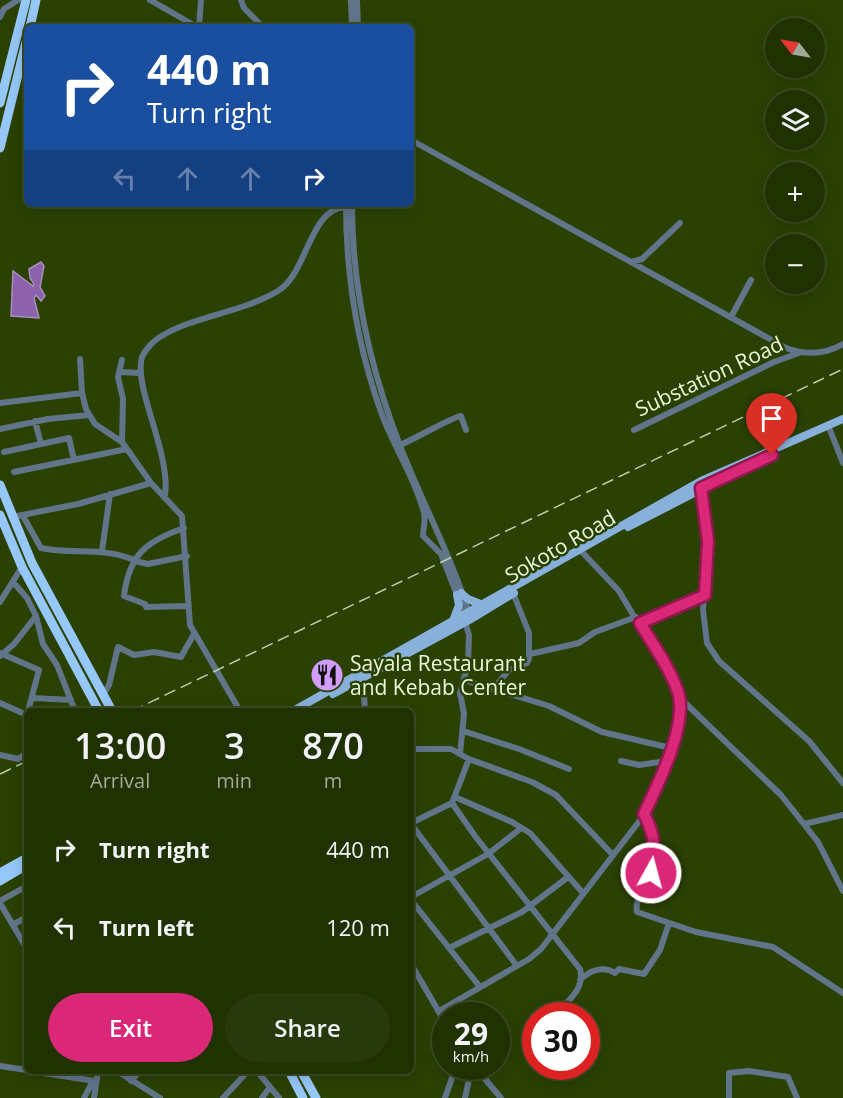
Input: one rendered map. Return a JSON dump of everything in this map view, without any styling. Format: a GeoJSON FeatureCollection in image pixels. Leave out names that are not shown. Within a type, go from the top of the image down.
{"type":"FeatureCollection","features":[{"type":"Feature","properties":{"kind":"highway"},"geometry":{"type":"LineString","coordinates":[[0,103],[26,0]]}},
{"type":"Feature","properties":{"kind":"highway"},"geometry":{"type":"LineString","coordinates":[[31,24],[36,0]]}},
{"type":"Feature","properties":{"kind":"highway"},"geometry":{"type":"LineString","coordinates":[[0,148],[24,50]]}},
{"type":"Feature","properties":{"kind":"highway"},"geometry":{"type":"LineString","coordinates":[[0,485],[36,571],[108,703]]}},
{"type":"Feature","properties":{"kind":"highway"},"geometry":{"type":"LineString","coordinates":[[0,515],[22,567],[97,708]]}},
{"type":"Feature","properties":{"kind":"highway"},"geometry":{"type":"LineString","coordinates":[[0,873],[24,860]]}},
{"type":"Feature","properties":{"kind":"highway"},"geometry":{"type":"LineString","coordinates":[[0,880],[24,867]]}},
{"type":"Feature","properties":{"kind":"highway"},"geometry":{"type":"LineString","coordinates":[[291,1074],[303,1098]]}},
{"type":"Feature","properties":{"kind":"highway"},"geometry":{"type":"LineString","coordinates":[[303,1074],[316,1098]]}},
{"type":"Feature","properties":{"kind":"main road","name":"Sokoto Road"},"geometry":{"type":"LineString","coordinates":[[468,617],[483,605],[580,547],[701,481],[843,419]]}},
{"type":"Feature","properties":{"kind":"main road","name":"Sokoto Road"},"geometry":{"type":"LineString","coordinates":[[308,708],[363,679],[582,552],[701,488],[843,424]]}},
{"type":"Feature","properties":{"kind":"main road"},"geometry":{"type":"LineString","coordinates":[[453,621],[459,605],[459,594],[483,605]]}},
{"type":"Feature","properties":{"kind":"main road"},"geometry":{"type":"LineString","coordinates":[[298,708],[453,621],[468,617]]}},
{"type":"Feature","properties":{"kind":"street"},"geometry":{"type":"LineString","coordinates":[[0,16],[4,9],[18,0]]}},
{"type":"Feature","properties":{"kind":"street"},"geometry":{"type":"LineString","coordinates":[[150,0],[192,24]]}},
{"type":"Feature","properties":{"kind":"street"},"geometry":{"type":"LineString","coordinates":[[197,24],[201,0]]}},
{"type":"Feature","properties":{"kind":"street"},"geometry":{"type":"LineString","coordinates":[[241,0],[244,8],[260,24]]}},
{"type":"Feature","properties":{"kind":"street"},"geometry":{"type":"LineString","coordinates":[[351,0],[352,24]]}},
{"type":"Feature","properties":{"kind":"street"},"geometry":{"type":"LineString","coordinates":[[357,0],[358,24]]}},
{"type":"Feature","properties":{"kind":"street"},"geometry":{"type":"LineString","coordinates":[[414,142],[799,353]]}},
{"type":"Feature","properties":{"kind":"street"},"geometry":{"type":"LineString","coordinates":[[165,495],[163,453],[141,373],[142,356],[159,337],[255,303],[283,287],[294,275],[325,215],[335,207]]}},
{"type":"Feature","properties":{"kind":"street"},"geometry":{"type":"LineString","coordinates":[[348,207],[350,283],[362,350],[424,511],[423,536],[441,554],[459,594]]}},
{"type":"Feature","properties":{"kind":"street"},"geometry":{"type":"LineString","coordinates":[[631,262],[642,259],[680,224]]}},
{"type":"Feature","properties":{"kind":"street"},"geometry":{"type":"LineString","coordinates":[[642,259],[644,269]]}},
{"type":"Feature","properties":{"kind":"street"},"geometry":{"type":"LineString","coordinates":[[731,317],[751,280]]}},
{"type":"Feature","properties":{"kind":"street","name":"Substation Road"},"geometry":{"type":"LineString","coordinates":[[634,430],[774,362],[799,353],[825,352],[843,344]]}},
{"type":"Feature","properties":{"kind":"street"},"geometry":{"type":"LineString","coordinates":[[80,359],[82,393],[89,415],[95,424],[122,442],[152,483],[182,516],[187,556],[190,625],[238,708]]}},
{"type":"Feature","properties":{"kind":"street"},"geometry":{"type":"LineString","coordinates":[[122,360],[118,382],[123,399],[122,442]]}},
{"type":"Feature","properties":{"kind":"street"},"geometry":{"type":"LineString","coordinates":[[120,372],[141,373]]}},
{"type":"Feature","properties":{"kind":"street"},"geometry":{"type":"LineString","coordinates":[[0,403],[82,393]]}},
{"type":"Feature","properties":{"kind":"street"},"geometry":{"type":"LineString","coordinates":[[0,429],[35,421],[89,415]]}},
{"type":"Feature","properties":{"kind":"street"},"geometry":{"type":"LineString","coordinates":[[398,447],[433,431],[455,416],[461,416],[466,430]]}},
{"type":"Feature","properties":{"kind":"street"},"geometry":{"type":"LineString","coordinates":[[35,421],[41,444]]}},
{"type":"Feature","properties":{"kind":"street"},"geometry":{"type":"LineString","coordinates":[[830,430],[843,463]]}},
{"type":"Feature","properties":{"kind":"street"},"geometry":{"type":"LineString","coordinates":[[4,452],[69,438],[74,460]]}},
{"type":"Feature","properties":{"kind":"street"},"geometry":{"type":"LineString","coordinates":[[398,447],[468,617],[469,649],[460,698],[463,731],[460,754]]}},
{"type":"Feature","properties":{"kind":"street"},"geometry":{"type":"LineString","coordinates":[[14,472],[127,448]]}},
{"type":"Feature","properties":{"kind":"street"},"geometry":{"type":"LineString","coordinates":[[12,517],[152,483]]}},
{"type":"Feature","properties":{"kind":"street"},"geometry":{"type":"LineString","coordinates":[[701,488],[708,541],[704,631],[713,653],[741,682],[808,741],[843,783]]}},
{"type":"Feature","properties":{"kind":"street"},"geometry":{"type":"LineString","coordinates":[[102,550],[111,494]]}},
{"type":"Feature","properties":{"kind":"street"},"geometry":{"type":"LineString","coordinates":[[23,516],[41,548],[74,552],[102,550],[148,564],[187,556]]}},
{"type":"Feature","properties":{"kind":"street"},"geometry":{"type":"LineString","coordinates":[[184,528],[149,543],[136,561],[126,581],[126,598],[145,604],[146,607],[188,606]]}},
{"type":"Feature","properties":{"kind":"street"},"geometry":{"type":"LineString","coordinates":[[582,552],[619,591],[638,620],[679,697],[755,769],[804,824],[818,842],[843,891]]}},
{"type":"Feature","properties":{"kind":"street"},"geometry":{"type":"LineString","coordinates":[[0,602],[22,567]]}},
{"type":"Feature","properties":{"kind":"street"},"geometry":{"type":"LineString","coordinates":[[12,582],[27,598],[36,616],[43,644],[57,665],[74,708]]}},
{"type":"Feature","properties":{"kind":"street"},"geometry":{"type":"LineString","coordinates":[[493,689],[509,670],[527,663],[530,654],[529,633],[513,593]]}},
{"type":"Feature","properties":{"kind":"street"},"geometry":{"type":"LineString","coordinates":[[530,654],[579,643],[595,632],[638,620],[705,595]]}},
{"type":"Feature","properties":{"kind":"street"},"geometry":{"type":"LineString","coordinates":[[1,654],[14,644],[36,616]]}},
{"type":"Feature","properties":{"kind":"street"},"geometry":{"type":"LineString","coordinates":[[108,703],[118,647],[134,655],[154,652],[181,657],[194,634]]}},
{"type":"Feature","properties":{"kind":"street"},"geometry":{"type":"LineString","coordinates":[[1,654],[38,668],[29,708]]}},
{"type":"Feature","properties":{"kind":"street"},"geometry":{"type":"LineString","coordinates":[[363,679],[365,708]]}},
{"type":"Feature","properties":{"kind":"street"},"geometry":{"type":"LineString","coordinates":[[464,680],[549,706],[602,732],[671,748]]}},
{"type":"Feature","properties":{"kind":"street"},"geometry":{"type":"LineString","coordinates":[[454,1002],[517,966],[541,949],[644,814],[671,748],[678,722],[679,697]]}},
{"type":"Feature","properties":{"kind":"street"},"geometry":{"type":"LineString","coordinates":[[33,698],[71,700]]}},
{"type":"Feature","properties":{"kind":"street"},"geometry":{"type":"LineString","coordinates":[[0,703],[24,713]]}},
{"type":"Feature","properties":{"kind":"street"},"geometry":{"type":"LineString","coordinates":[[463,731],[519,748],[569,769]]}},
{"type":"Feature","properties":{"kind":"street"},"geometry":{"type":"LineString","coordinates":[[414,748],[451,749],[469,759],[517,775],[556,795],[612,854]]}},
{"type":"Feature","properties":{"kind":"street"},"geometry":{"type":"LineString","coordinates":[[0,755],[18,759],[24,755]]}},
{"type":"Feature","properties":{"kind":"street"},"geometry":{"type":"LineString","coordinates":[[414,821],[453,800],[469,759]]}},
{"type":"Feature","properties":{"kind":"street"},"geometry":{"type":"LineString","coordinates":[[621,761],[639,765],[660,762],[664,765]]}},
{"type":"Feature","properties":{"kind":"street"},"geometry":{"type":"LineString","coordinates":[[453,800],[512,822],[520,829],[530,833],[584,892]]}},
{"type":"Feature","properties":{"kind":"street"},"geometry":{"type":"LineString","coordinates":[[453,800],[488,854],[580,969],[580,981],[568,1002]]}},
{"type":"Feature","properties":{"kind":"street"},"geometry":{"type":"LineString","coordinates":[[644,814],[653,835],[654,860],[636,908],[640,914],[696,932],[774,947],[843,993]]}},
{"type":"Feature","properties":{"kind":"street"},"geometry":{"type":"LineString","coordinates":[[804,824],[843,815]]}},
{"type":"Feature","properties":{"kind":"street"},"geometry":{"type":"LineString","coordinates":[[414,827],[517,966]]}},
{"type":"Feature","properties":{"kind":"street"},"geometry":{"type":"LineString","coordinates":[[414,896],[488,854],[520,829]]}},
{"type":"Feature","properties":{"kind":"street"},"geometry":{"type":"LineString","coordinates":[[449,948],[530,906],[568,877]]}},
{"type":"Feature","properties":{"kind":"street"},"geometry":{"type":"LineString","coordinates":[[24,888],[0,902],[24,943]]}},
{"type":"Feature","properties":{"kind":"street"},"geometry":{"type":"LineString","coordinates":[[414,902],[480,987]]}},
{"type":"Feature","properties":{"kind":"street"},"geometry":{"type":"LineString","coordinates":[[14,924],[24,919]]}},
{"type":"Feature","properties":{"kind":"street"},"geometry":{"type":"LineString","coordinates":[[580,981],[588,974],[603,969],[615,973],[619,969],[628,969],[644,974],[660,950],[669,923]]}},
{"type":"Feature","properties":{"kind":"street"},"geometry":{"type":"LineString","coordinates":[[414,969],[434,1002]]}},
{"type":"Feature","properties":{"kind":"street"},"geometry":{"type":"LineString","coordinates":[[0,1066],[24,1070]]}},
{"type":"Feature","properties":{"kind":"street"},"geometry":{"type":"LineString","coordinates":[[729,1098],[729,1073],[748,1071],[788,1077],[797,1098]]}},
{"type":"Feature","properties":{"kind":"street"},"geometry":{"type":"LineString","coordinates":[[48,1074],[94,1081]]}},
{"type":"Feature","properties":{"kind":"street"},"geometry":{"type":"LineString","coordinates":[[84,1098],[97,1074]]}},
{"type":"Feature","properties":{"kind":"street"},"geometry":{"type":"LineString","coordinates":[[121,1074],[160,1098]]}},
{"type":"Feature","properties":{"kind":"street"},"geometry":{"type":"LineString","coordinates":[[130,1081],[137,1074]]}},
{"type":"Feature","properties":{"kind":"street"},"geometry":{"type":"LineString","coordinates":[[223,1098],[245,1074]]}},
{"type":"Feature","properties":{"kind":"street"},"geometry":{"type":"LineString","coordinates":[[259,1074],[279,1098]]}},
{"type":"Feature","properties":{"kind":"street"},"geometry":{"type":"LineString","coordinates":[[445,1098],[451,1080]]}},
{"type":"Feature","properties":{"kind":"street"},"geometry":{"type":"LineString","coordinates":[[465,1098],[470,1080]]}},
{"type":"Feature","properties":{"kind":"street"},"geometry":{"type":"LineString","coordinates":[[485,1080],[501,1098]]}},
{"type":"Feature","properties":{"kind":"street"},"geometry":{"type":"LineString","coordinates":[[94,1081],[94,1098]]}},
{"type":"Feature","properties":{"kind":"street"},"geometry":{"type":"LineString","coordinates":[[262,1098],[270,1087]]}},
{"type":"Feature","properties":{"kind":"shaded area"},"geometry":{"type":"Polygon","coordinates":[[[41,262],[44,266],[40,287],[45,296],[41,301],[36,295],[34,298],[39,318],[11,316],[13,271],[33,286],[29,269],[41,262]]]}},
{"type":"Feature","properties":{"kind":"railway"},"geometry":{"type":"LineString","coordinates":[[138,708],[843,369]]}},
{"type":"Feature","properties":{"kind":"railway"},"geometry":{"type":"LineString","coordinates":[[0,774],[24,762]]}},
{"type":"Feature","properties":{"kind":"place","name":"Sayala Restaurant and Kebab Center"},"geometry":{"type":"Point","coordinates":[327,675]}},
{"type":"Feature","properties":{"kind":"route"},"geometry":{"type":"LineString","coordinates":[[651,873],[655,842],[652,828],[644,814],[673,742],[678,722],[679,697],[640,623],[705,595],[708,541],[701,488],[772,455]]}}]}
